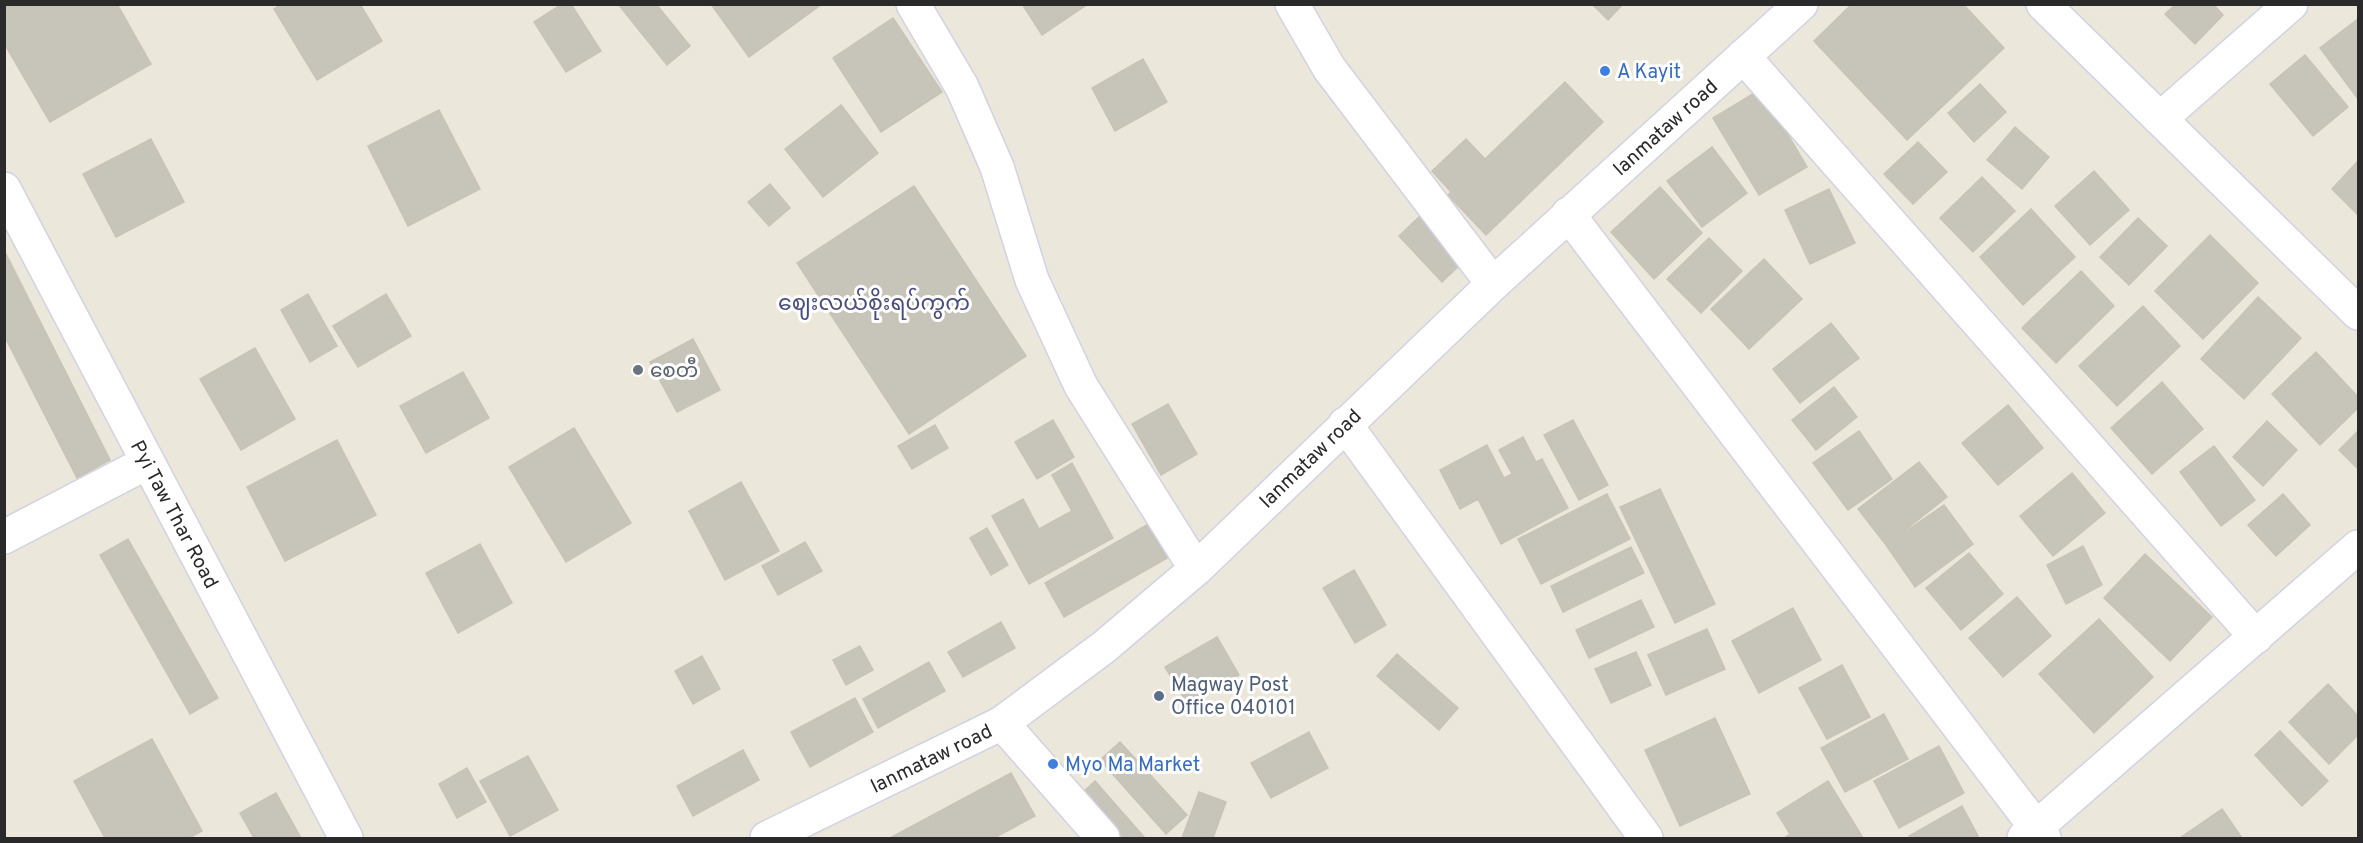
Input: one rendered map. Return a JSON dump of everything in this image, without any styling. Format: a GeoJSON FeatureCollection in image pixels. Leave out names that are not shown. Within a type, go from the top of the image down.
{"type":"FeatureCollection","features":[{"type":"Feature","properties":{"kind":"street"},"geometry":{"type":"LineString","coordinates":[[913,4],[962,87],[997,167],[1032,280],[1081,386],[1196,569]]}},
{"type":"Feature","properties":{"kind":"street"},"geometry":{"type":"LineString","coordinates":[[1292,4],[1329,68],[1493,284]]}},
{"type":"Feature","properties":{"kind":"street","name":"lanmataw road"},"geometry":{"type":"LineString","coordinates":[[767,838],[1002,723],[1104,647],[1196,569],[1493,284],[1801,4]]}},
{"type":"Feature","properties":{"kind":"street"},"geometry":{"type":"LineString","coordinates":[[2043,4],[2358,313]]}},
{"type":"Feature","properties":{"kind":"street"},"geometry":{"type":"LineString","coordinates":[[2160,119],[2291,4]]}},
{"type":"Feature","properties":{"kind":"street"},"geometry":{"type":"LineString","coordinates":[[1743,56],[2256,637]]}},
{"type":"Feature","properties":{"kind":"street","name":"Pyi Taw Thar Road"},"geometry":{"type":"LineString","coordinates":[[4,189],[346,838]]}},
{"type":"Feature","properties":{"kind":"street"},"geometry":{"type":"LineString","coordinates":[[1568,214],[2035,835],[2358,547]]}},
{"type":"Feature","properties":{"kind":"street"},"geometry":{"type":"LineString","coordinates":[[1345,424],[1646,838]]}},
{"type":"Feature","properties":{"kind":"street"},"geometry":{"type":"LineString","coordinates":[[4,537],[148,462]]}},
{"type":"Feature","properties":{"kind":"street"},"geometry":{"type":"LineString","coordinates":[[1002,723],[1103,838]]}},
{"type":"Feature","properties":{"kind":"building"},"geometry":{"type":"Polygon","coordinates":[[[4,4],[117,4],[151,64],[50,122],[4,43],[4,4]]]}},
{"type":"Feature","properties":{"kind":"building"},"geometry":{"type":"Polygon","coordinates":[[[282,4],[360,4],[382,41],[317,80],[274,9],[282,4]]]}},
{"type":"Feature","properties":{"kind":"building"},"geometry":{"type":"Polygon","coordinates":[[[562,4],[571,4],[601,51],[566,72],[534,22],[562,4]]]}},
{"type":"Feature","properties":{"kind":"building"},"geometry":{"type":"Polygon","coordinates":[[[618,4],[656,4],[690,46],[667,65],[618,4]]]}},
{"type":"Feature","properties":{"kind":"building"},"geometry":{"type":"Polygon","coordinates":[[[711,4],[822,4],[749,57],[711,4]]]}},
{"type":"Feature","properties":{"kind":"building"},"geometry":{"type":"Polygon","coordinates":[[[1022,4],[1088,4],[1042,35],[1022,4]]]}},
{"type":"Feature","properties":{"kind":"building"},"geometry":{"type":"Polygon","coordinates":[[[1592,4],[1623,4],[1608,20],[1592,4]]]}},
{"type":"Feature","properties":{"kind":"building"},"geometry":{"type":"Polygon","coordinates":[[[1852,4],[1963,4],[2004,48],[1907,140],[1814,41],[1852,4]]]}},
{"type":"Feature","properties":{"kind":"building"},"geometry":{"type":"Polygon","coordinates":[[[2176,4],[2213,4],[2223,15],[2195,44],[2165,14],[2176,4]]]}},
{"type":"Feature","properties":{"kind":"building"},"geometry":{"type":"Polygon","coordinates":[[[893,18],[942,92],[881,132],[833,58],[893,18]]]}},
{"type":"Feature","properties":{"kind":"building"},"geometry":{"type":"Polygon","coordinates":[[[2358,19],[2358,99],[2320,48],[2358,19]]]}},
{"type":"Feature","properties":{"kind":"building"},"geometry":{"type":"Polygon","coordinates":[[[2305,55],[2348,107],[2313,136],[2270,84],[2305,55]]]}},
{"type":"Feature","properties":{"kind":"building"},"geometry":{"type":"Polygon","coordinates":[[[1143,59],[1167,102],[1115,131],[1092,88],[1143,59]]]}},
{"type":"Feature","properties":{"kind":"building"},"geometry":{"type":"Polygon","coordinates":[[[1565,82],[1603,122],[1486,235],[1448,195],[1451,192],[1432,171],[1466,139],[1485,159],[1565,82]]]}},
{"type":"Feature","properties":{"kind":"building"},"geometry":{"type":"Polygon","coordinates":[[[1980,84],[2006,112],[1974,142],[1948,113],[1980,84]]]}},
{"type":"Feature","properties":{"kind":"building"},"geometry":{"type":"Polygon","coordinates":[[[1761,89],[1807,167],[1759,195],[1713,118],[1761,89]]]}},
{"type":"Feature","properties":{"kind":"building"},"geometry":{"type":"Polygon","coordinates":[[[841,105],[878,153],[823,197],[785,149],[841,105]]]}},
{"type":"Feature","properties":{"kind":"building"},"geometry":{"type":"Polygon","coordinates":[[[439,110],[480,189],[408,226],[368,146],[439,110]]]}},
{"type":"Feature","properties":{"kind":"building"},"geometry":{"type":"Polygon","coordinates":[[[2015,127],[2049,157],[2022,189],[1987,160],[2015,127]]]}},
{"type":"Feature","properties":{"kind":"building"},"geometry":{"type":"Polygon","coordinates":[[[151,139],[184,202],[116,237],[83,174],[151,139]]]}},
{"type":"Feature","properties":{"kind":"building"},"geometry":{"type":"Polygon","coordinates":[[[1918,142],[1947,172],[1913,204],[1884,174],[1918,142]]]}},
{"type":"Feature","properties":{"kind":"building"},"geometry":{"type":"Polygon","coordinates":[[[1712,147],[1747,193],[1702,227],[1667,181],[1712,147]]]}},
{"type":"Feature","properties":{"kind":"building"},"geometry":{"type":"Polygon","coordinates":[[[2358,161],[2358,215],[2332,189],[2358,161]]]}},
{"type":"Feature","properties":{"kind":"building"},"geometry":{"type":"Polygon","coordinates":[[[2094,171],[2129,210],[2090,245],[2055,206],[2094,171]]]}},
{"type":"Feature","properties":{"kind":"building"},"geometry":{"type":"Polygon","coordinates":[[[1982,177],[2015,211],[1973,252],[1940,218],[1982,177]]]}},
{"type":"Feature","properties":{"kind":"building"},"geometry":{"type":"Polygon","coordinates":[[[770,184],[790,208],[769,226],[748,202],[770,184]]]}},
{"type":"Feature","properties":{"kind":"building"},"geometry":{"type":"Polygon","coordinates":[[[914,186],[1026,356],[909,434],[797,263],[914,186]]]}},
{"type":"Feature","properties":{"kind":"building"},"geometry":{"type":"Polygon","coordinates":[[[1660,187],[1702,233],[1654,279],[1611,232],[1660,187]]]}},
{"type":"Feature","properties":{"kind":"building"},"geometry":{"type":"Polygon","coordinates":[[[1829,189],[1855,243],[1810,264],[1785,210],[1829,189]]]}},
{"type":"Feature","properties":{"kind":"building"},"geometry":{"type":"Polygon","coordinates":[[[2031,209],[2075,257],[2023,305],[1980,257],[2031,209]]]}},
{"type":"Feature","properties":{"kind":"building"},"geometry":{"type":"Polygon","coordinates":[[[1421,215],[1464,261],[1442,282],[1399,236],[1421,215]]]}},
{"type":"Feature","properties":{"kind":"building"},"geometry":{"type":"Polygon","coordinates":[[[2138,218],[2167,246],[2129,285],[2100,257],[2138,218]]]}},
{"type":"Feature","properties":{"kind":"building"},"geometry":{"type":"Polygon","coordinates":[[[2210,235],[2258,283],[2203,339],[2155,291],[2210,235]]]}},
{"type":"Feature","properties":{"kind":"building"},"geometry":{"type":"Polygon","coordinates":[[[1709,238],[1742,271],[1701,313],[1667,279],[1709,238]]]}},
{"type":"Feature","properties":{"kind":"building"},"geometry":{"type":"Polygon","coordinates":[[[4,250],[110,460],[77,478],[4,335],[4,250]]]}},
{"type":"Feature","properties":{"kind":"building"},"geometry":{"type":"Polygon","coordinates":[[[1764,259],[1802,299],[1749,349],[1711,309],[1764,259]]]}},
{"type":"Feature","properties":{"kind":"building"},"geometry":{"type":"Polygon","coordinates":[[[2081,271],[2114,306],[2056,363],[2022,328],[2081,271]]]}},
{"type":"Feature","properties":{"kind":"building"},"geometry":{"type":"Polygon","coordinates":[[[308,294],[337,346],[310,362],[281,310],[308,294]]]}},
{"type":"Feature","properties":{"kind":"building"},"geometry":{"type":"Polygon","coordinates":[[[386,294],[411,336],[358,367],[333,326],[386,294]]]}},
{"type":"Feature","properties":{"kind":"building"},"geometry":{"type":"Polygon","coordinates":[[[2258,297],[2301,338],[2244,399],[2201,359],[2258,297]]]}},
{"type":"Feature","properties":{"kind":"building"},"geometry":{"type":"Polygon","coordinates":[[[2143,306],[2180,346],[2117,406],[2079,366],[2143,306]]]}},
{"type":"Feature","properties":{"kind":"building"},"geometry":{"type":"Polygon","coordinates":[[[1831,323],[1859,358],[1800,403],[1773,369],[1831,323]]]}},
{"type":"Feature","properties":{"kind":"building"},"geometry":{"type":"Polygon","coordinates":[[[693,339],[720,390],[677,412],[650,362],[693,339]]]}},
{"type":"Feature","properties":{"kind":"building"},"geometry":{"type":"Polygon","coordinates":[[[255,348],[295,419],[241,450],[200,379],[255,348]]]}},
{"type":"Feature","properties":{"kind":"building"},"geometry":{"type":"Polygon","coordinates":[[[2316,352],[2358,397],[2358,408],[2320,445],[2272,394],[2316,352]]]}},
{"type":"Feature","properties":{"kind":"building"},"geometry":{"type":"Polygon","coordinates":[[[463,372],[489,418],[426,453],[400,406],[463,372]]]}},
{"type":"Feature","properties":{"kind":"building"},"geometry":{"type":"Polygon","coordinates":[[[2162,382],[2203,429],[2152,474],[2111,428],[2162,382]]]}},
{"type":"Feature","properties":{"kind":"building"},"geometry":{"type":"Polygon","coordinates":[[[1834,387],[1857,417],[1816,450],[1792,420],[1834,387]]]}},
{"type":"Feature","properties":{"kind":"building"},"geometry":{"type":"Polygon","coordinates":[[[1168,404],[1197,454],[1161,475],[1132,424],[1168,404]]]}},
{"type":"Feature","properties":{"kind":"building"},"geometry":{"type":"Polygon","coordinates":[[[2008,405],[2043,448],[1998,485],[1962,443],[2008,405]]]}},
{"type":"Feature","properties":{"kind":"building"},"geometry":{"type":"Polygon","coordinates":[[[1053,420],[1074,457],[1037,479],[1015,442],[1053,420]]]}},
{"type":"Feature","properties":{"kind":"building"},"geometry":{"type":"Polygon","coordinates":[[[1573,420],[1608,485],[1579,500],[1544,435],[1573,420]]]}},
{"type":"Feature","properties":{"kind":"building"},"geometry":{"type":"Polygon","coordinates":[[[2267,421],[2297,450],[2263,486],[2233,457],[2267,421]]]}},
{"type":"Feature","properties":{"kind":"building"},"geometry":{"type":"Polygon","coordinates":[[[935,425],[948,448],[912,469],[898,446],[935,425]]]}},
{"type":"Feature","properties":{"kind":"building"},"geometry":{"type":"Polygon","coordinates":[[[574,428],[631,523],[566,562],[509,467],[574,428]]]}},
{"type":"Feature","properties":{"kind":"building"},"geometry":{"type":"Polygon","coordinates":[[[1859,431],[1892,479],[1848,510],[1813,463],[1859,431]]]}},
{"type":"Feature","properties":{"kind":"building"},"geometry":{"type":"Polygon","coordinates":[[[2358,431],[2358,469],[2339,450],[2358,431]]]}},
{"type":"Feature","properties":{"kind":"building"},"geometry":{"type":"Polygon","coordinates":[[[1523,437],[1536,462],[1542,459],[1568,508],[1501,544],[1478,499],[1460,509],[1440,470],[1487,445],[1504,478],[1512,474],[1499,450],[1523,437]]]}},
{"type":"Feature","properties":{"kind":"building"},"geometry":{"type":"Polygon","coordinates":[[[337,440],[376,515],[285,561],[247,487],[337,440]]]}},
{"type":"Feature","properties":{"kind":"building"},"geometry":{"type":"Polygon","coordinates":[[[2214,446],[2255,500],[2221,526],[2180,472],[2214,446]]]}},
{"type":"Feature","properties":{"kind":"building"},"geometry":{"type":"Polygon","coordinates":[[[1919,462],[1947,497],[1886,545],[1858,509],[1919,462]]]}},
{"type":"Feature","properties":{"kind":"building"},"geometry":{"type":"Polygon","coordinates":[[[1072,463],[1113,538],[1029,584],[992,516],[1023,499],[1039,529],[1072,511],[1052,475],[1072,463]]]}},
{"type":"Feature","properties":{"kind":"building"},"geometry":{"type":"Polygon","coordinates":[[[2072,473],[2105,513],[2053,556],[2020,516],[2072,473]]]}},
{"type":"Feature","properties":{"kind":"building"},"geometry":{"type":"Polygon","coordinates":[[[741,482],[779,551],[725,580],[689,511],[741,482]]]}},
{"type":"Feature","properties":{"kind":"building"},"geometry":{"type":"Polygon","coordinates":[[[1660,489],[1715,604],[1675,623],[1620,507],[1660,489]]]}},
{"type":"Feature","properties":{"kind":"building"},"geometry":{"type":"Polygon","coordinates":[[[1607,494],[1630,539],[1541,584],[1518,539],[1607,494]]]}},
{"type":"Feature","properties":{"kind":"building"},"geometry":{"type":"Polygon","coordinates":[[[2283,494],[2310,525],[2276,556],[2248,525],[2283,494]]]}},
{"type":"Feature","properties":{"kind":"building"},"geometry":{"type":"Polygon","coordinates":[[[1944,505],[1973,544],[1915,587],[1886,545],[1944,505]]]}},
{"type":"Feature","properties":{"kind":"building"},"geometry":{"type":"Polygon","coordinates":[[[1150,523],[1169,557],[1064,617],[1045,583],[1150,523]]]}},
{"type":"Feature","properties":{"kind":"building"},"geometry":{"type":"Polygon","coordinates":[[[987,528],[1008,565],[991,575],[970,538],[987,528]]]}},
{"type":"Feature","properties":{"kind":"building"},"geometry":{"type":"Polygon","coordinates":[[[128,539],[218,698],[190,714],[100,555],[128,539]]]}},
{"type":"Feature","properties":{"kind":"building"},"geometry":{"type":"Polygon","coordinates":[[[805,542],[822,571],[778,595],[762,566],[805,542]]]}},
{"type":"Feature","properties":{"kind":"building"},"geometry":{"type":"Polygon","coordinates":[[[480,544],[512,603],[458,633],[426,573],[480,544]]]}},
{"type":"Feature","properties":{"kind":"building"},"geometry":{"type":"Polygon","coordinates":[[[2083,546],[2102,585],[2066,604],[2047,565],[2083,546]]]}},
{"type":"Feature","properties":{"kind":"building"},"geometry":{"type":"Polygon","coordinates":[[[1631,547],[1644,573],[1563,612],[1551,586],[1631,547]]]}},
{"type":"Feature","properties":{"kind":"building"},"geometry":{"type":"Polygon","coordinates":[[[1969,553],[2003,594],[1961,630],[1926,588],[1969,553]]]}},
{"type":"Feature","properties":{"kind":"building"},"geometry":{"type":"Polygon","coordinates":[[[2145,554],[2212,617],[2170,661],[2104,598],[2145,554]]]}},
{"type":"Feature","properties":{"kind":"building"},"geometry":{"type":"Polygon","coordinates":[[[1354,570],[1386,625],[1355,643],[1323,588],[1354,570]]]}},
{"type":"Feature","properties":{"kind":"building"},"geometry":{"type":"Polygon","coordinates":[[[2017,597],[2051,636],[2003,677],[1969,638],[2017,597]]]}},
{"type":"Feature","properties":{"kind":"building"},"geometry":{"type":"Polygon","coordinates":[[[1641,600],[1654,627],[1589,658],[1576,630],[1641,600]]]}},
{"type":"Feature","properties":{"kind":"building"},"geometry":{"type":"Polygon","coordinates":[[[1793,608],[1821,660],[1759,693],[1732,641],[1793,608]]]}},
{"type":"Feature","properties":{"kind":"building"},"geometry":{"type":"Polygon","coordinates":[[[2099,619],[2153,677],[2094,733],[2039,674],[2099,619]]]}},
{"type":"Feature","properties":{"kind":"building"},"geometry":{"type":"Polygon","coordinates":[[[1001,622],[1015,648],[963,677],[948,652],[1001,622]]]}},
{"type":"Feature","properties":{"kind":"building"},"geometry":{"type":"Polygon","coordinates":[[[1707,629],[1725,669],[1666,695],[1648,655],[1707,629]]]}},
{"type":"Feature","properties":{"kind":"building"},"geometry":{"type":"Polygon","coordinates":[[[1217,637],[1239,675],[1188,705],[1165,667],[1217,637]]]}},
{"type":"Feature","properties":{"kind":"building"},"geometry":{"type":"Polygon","coordinates":[[[860,646],[873,670],[846,685],[833,660],[860,646]]]}},
{"type":"Feature","properties":{"kind":"building"},"geometry":{"type":"Polygon","coordinates":[[[1636,652],[1651,685],[1611,703],[1595,669],[1636,652]]]}},
{"type":"Feature","properties":{"kind":"building"},"geometry":{"type":"Polygon","coordinates":[[[1397,654],[1458,708],[1439,730],[1377,676],[1397,654]]]}},
{"type":"Feature","properties":{"kind":"building"},"geometry":{"type":"Polygon","coordinates":[[[702,656],[720,689],[693,704],[675,671],[702,656]]]}},
{"type":"Feature","properties":{"kind":"building"},"geometry":{"type":"Polygon","coordinates":[[[929,662],[945,691],[878,728],[863,699],[929,662]]]}},
{"type":"Feature","properties":{"kind":"building"},"geometry":{"type":"Polygon","coordinates":[[[1842,665],[1870,717],[1827,739],[1799,688],[1842,665]]]}},
{"type":"Feature","properties":{"kind":"building"},"geometry":{"type":"Polygon","coordinates":[[[2328,684],[2358,716],[2358,735],[2329,764],[2289,722],[2328,684]]]}},
{"type":"Feature","properties":{"kind":"building"},"geometry":{"type":"Polygon","coordinates":[[[855,698],[873,732],[810,767],[791,732],[855,698]]]}},
{"type":"Feature","properties":{"kind":"building"},"geometry":{"type":"Polygon","coordinates":[[[1884,714],[1908,759],[1845,792],[1821,748],[1884,714]]]}},
{"type":"Feature","properties":{"kind":"building"},"geometry":{"type":"Polygon","coordinates":[[[1715,718],[1750,794],[1680,826],[1645,750],[1715,718]]]}},
{"type":"Feature","properties":{"kind":"building"},"geometry":{"type":"Polygon","coordinates":[[[2280,731],[2328,781],[2302,806],[2255,755],[2280,731]]]}},
{"type":"Feature","properties":{"kind":"building"},"geometry":{"type":"Polygon","coordinates":[[[1309,732],[1328,768],[1271,798],[1251,763],[1309,732]]]}},
{"type":"Feature","properties":{"kind":"building"},"geometry":{"type":"Polygon","coordinates":[[[152,739],[202,831],[189,838],[105,838],[74,781],[152,739]]]}},
{"type":"Feature","properties":{"kind":"building"},"geometry":{"type":"Polygon","coordinates":[[[1120,742],[1187,815],[1166,834],[1100,760],[1120,742]]]}},
{"type":"Feature","properties":{"kind":"building"},"geometry":{"type":"Polygon","coordinates":[[[1939,746],[1964,793],[1899,828],[1874,781],[1939,746]]]}},
{"type":"Feature","properties":{"kind":"building"},"geometry":{"type":"Polygon","coordinates":[[[743,750],[759,780],[693,816],[677,786],[743,750]]]}},
{"type":"Feature","properties":{"kind":"building"},"geometry":{"type":"Polygon","coordinates":[[[528,756],[558,810],[510,836],[480,781],[528,756]]]}},
{"type":"Feature","properties":{"kind":"building"},"geometry":{"type":"Polygon","coordinates":[[[467,768],[486,802],[457,818],[439,784],[467,768]]]}},
{"type":"Feature","properties":{"kind":"building"},"geometry":{"type":"Polygon","coordinates":[[[1011,773],[1035,816],[994,838],[890,838],[1011,773]]]}},
{"type":"Feature","properties":{"kind":"building"},"geometry":{"type":"Polygon","coordinates":[[[1095,781],[1145,838],[1121,838],[1082,793],[1095,781]]]}},
{"type":"Feature","properties":{"kind":"building"},"geometry":{"type":"Polygon","coordinates":[[[1828,781],[1863,838],[1784,838],[1790,834],[1777,813],[1828,781]]]}},
{"type":"Feature","properties":{"kind":"building"},"geometry":{"type":"Polygon","coordinates":[[[1199,792],[1226,802],[1213,838],[1182,838],[1199,792]]]}},
{"type":"Feature","properties":{"kind":"building"},"geometry":{"type":"Polygon","coordinates":[[[276,793],[301,838],[254,838],[240,813],[276,793]]]}},
{"type":"Feature","properties":{"kind":"building"},"geometry":{"type":"Polygon","coordinates":[[[1962,806],[1978,836],[1974,838],[1910,838],[1909,836],[1962,806]]]}},
{"type":"Feature","properties":{"kind":"building"},"geometry":{"type":"Polygon","coordinates":[[[2222,809],[2242,838],[2180,838],[2222,809]]]}},
{"type":"Feature","properties":{"kind":"place","name":"A Kayit"},"geometry":{"type":"Point","coordinates":[1605,71]}},
{"type":"Feature","properties":{"kind":"place","name":"စေတီ"},"geometry":{"type":"Point","coordinates":[638,370]}},
{"type":"Feature","properties":{"kind":"place","name":"Magway Post Office 040101"},"geometry":{"type":"Point","coordinates":[1159,696]}},
{"type":"Feature","properties":{"kind":"place","name":"Myo Ma Market"},"geometry":{"type":"Point","coordinates":[1053,764]}},
{"type":"Feature","properties":{"kind":"district","name":"ဈေးလယ်စိုးရပ်ကွက်"},"geometry":{"type":"Point","coordinates":[874,302]}}]}
